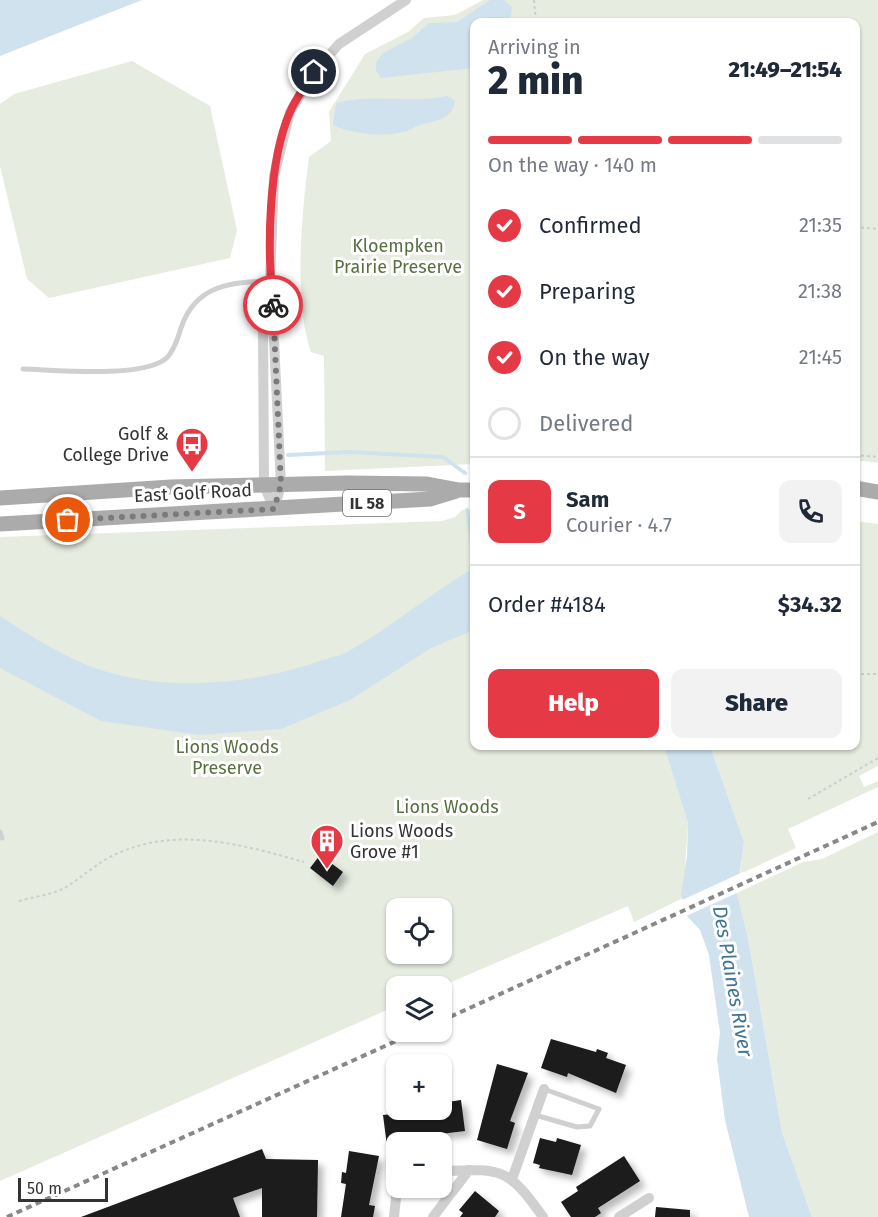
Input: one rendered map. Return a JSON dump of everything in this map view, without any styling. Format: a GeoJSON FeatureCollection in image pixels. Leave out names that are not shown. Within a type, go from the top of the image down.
{"type":"FeatureCollection","features":[{"type":"Feature","properties":{"kind":"main road","name":"East Golf Road"},"geometry":{"type":"LineString","coordinates":[[0,498],[171,487],[264,485],[427,484],[466,490]]}},
{"type":"Feature","properties":{"kind":"main road"},"geometry":{"type":"LineString","coordinates":[[860,489],[878,492]]}},
{"type":"Feature","properties":{"kind":"main road","name":"East Golf Road"},"geometry":{"type":"LineString","coordinates":[[0,524],[430,499],[466,490]]}},
{"type":"Feature","properties":{"kind":"street"},"geometry":{"type":"LineString","coordinates":[[274,509],[264,485],[263,328],[270,281],[274,176],[290,112],[314,72],[339,44],[406,0]]}},
{"type":"Feature","properties":{"kind":"street"},"geometry":{"type":"LineString","coordinates":[[270,281],[275,327],[281,485],[274,509]]}},
{"type":"Feature","properties":{"kind":"street"},"geometry":{"type":"LineString","coordinates":[[512,1179],[544,1089]]}},
{"type":"Feature","properties":{"kind":"street"},"geometry":{"type":"LineString","coordinates":[[452,1171],[491,1169],[512,1179],[543,1217]]}},
{"type":"Feature","properties":{"kind":"street"},"geometry":{"type":"LineString","coordinates":[[433,1217],[468,1170]]}},
{"type":"Feature","properties":{"kind":"street"},"geometry":{"type":"LineString","coordinates":[[394,1217],[396,1198]]}},
{"type":"Feature","properties":{"kind":"street"},"geometry":{"type":"LineString","coordinates":[[619,1217],[649,1198]]}},
{"type":"Feature","properties":{"kind":"lane"},"geometry":{"type":"LineString","coordinates":[[23,369],[145,369],[166,359],[185,316],[194,303],[212,290],[235,282],[270,281]]}},
{"type":"Feature","properties":{"kind":"lane"},"geometry":{"type":"LineString","coordinates":[[535,1115],[577,1127],[590,1126],[599,1109],[544,1089]]}},
{"type":"Feature","properties":{"kind":"path"},"geometry":{"type":"LineString","coordinates":[[534,0],[536,18]]}},
{"type":"Feature","properties":{"kind":"path"},"geometry":{"type":"LineString","coordinates":[[860,227],[878,229]]}},
{"type":"Feature","properties":{"kind":"path"},"geometry":{"type":"LineString","coordinates":[[860,455],[878,457]]}},
{"type":"Feature","properties":{"kind":"path"},"geometry":{"type":"LineString","coordinates":[[860,674],[878,674]]}},
{"type":"Feature","properties":{"kind":"path"},"geometry":{"type":"LineString","coordinates":[[808,799],[878,758]]}},
{"type":"Feature","properties":{"kind":"path"},"geometry":{"type":"LineString","coordinates":[[19,901],[62,889],[112,856],[135,846],[163,840],[219,841],[304,862]]}},
{"type":"Feature","properties":{"kind":"green space","name":"Kloempken Prairie Preserve"},"geometry":{"type":"Polygon","coordinates":[[[483,0],[878,0],[878,463],[860,461],[860,18],[470,18],[470,464],[325,471],[324,356],[311,352],[302,308],[302,229],[309,157],[331,141],[329,112],[365,54],[408,32],[424,18],[455,15],[483,0]]]}},
{"type":"Feature","properties":{"kind":"green space"},"geometry":{"type":"Polygon","coordinates":[[[132,61],[210,106],[237,230],[230,258],[49,298],[27,279],[0,166],[0,104],[14,94],[132,61]]]}},
{"type":"Feature","properties":{"kind":"green space","name":"Lions Woods Preserve"},"geometry":{"type":"Polygon","coordinates":[[[462,510],[470,510],[470,750],[665,750],[688,824],[683,898],[634,922],[628,906],[452,982],[452,976],[386,976],[386,1010],[0,1181],[0,537],[442,521],[455,517],[462,510]]]}},
{"type":"Feature","properties":{"kind":"green space"},"geometry":{"type":"Polygon","coordinates":[[[860,522],[878,524],[878,766],[859,776],[864,787],[878,781],[878,787],[788,829],[796,848],[740,874],[744,842],[711,750],[860,750],[860,522]]]}},
{"type":"Feature","properties":{"kind":"green space"},"geometry":{"type":"Polygon","coordinates":[[[878,832],[878,1217],[812,1217],[782,1132],[748,938],[737,893],[803,862],[822,859],[878,832]]]}},
{"type":"Feature","properties":{"kind":"water"},"geometry":{"type":"Polygon","coordinates":[[[0,0],[142,0],[0,56],[0,0]]]}},
{"type":"Feature","properties":{"kind":"water"},"geometry":{"type":"Polygon","coordinates":[[[490,0],[504,0],[512,7],[510,18],[470,18],[470,68],[381,78],[376,71],[376,62],[383,53],[412,38],[429,23],[457,22],[490,0]]]}},
{"type":"Feature","properties":{"kind":"water"},"geometry":{"type":"Polygon","coordinates":[[[447,96],[455,101],[447,116],[395,134],[367,134],[333,125],[336,103],[363,99],[419,99],[447,96]]]}},
{"type":"Feature","properties":{"kind":"water"},"geometry":{"type":"Polygon","coordinates":[[[470,571],[470,632],[431,648],[350,700],[281,729],[199,735],[101,721],[0,668],[0,616],[37,640],[77,661],[130,678],[184,683],[241,680],[294,669],[349,651],[470,571]]]}},
{"type":"Feature","properties":{"kind":"water","name":"Des Plaines River"},"geometry":{"type":"Polygon","coordinates":[[[665,750],[711,750],[744,842],[737,893],[748,938],[782,1132],[812,1217],[749,1217],[725,1120],[717,1059],[720,1033],[709,955],[700,930],[687,916],[681,894],[687,856],[688,824],[665,750]]]}},
{"type":"Feature","properties":{"kind":"pier"},"geometry":{"type":"Polygon","coordinates":[[[743,872],[741,891],[684,917],[680,901],[743,872]]]}},
{"type":"Feature","properties":{"kind":"building","name":"Lions Woods Grove #1"},"geometry":{"type":"Polygon","coordinates":[[[320,855],[343,872],[333,886],[310,868],[320,855]]]}},
{"type":"Feature","properties":{"kind":"building"},"geometry":{"type":"Polygon","coordinates":[[[551,1039],[596,1052],[597,1049],[608,1053],[606,1058],[626,1065],[616,1093],[568,1073],[567,1077],[541,1068],[551,1039]]]}},
{"type":"Feature","properties":{"kind":"building"},"geometry":{"type":"Polygon","coordinates":[[[497,1064],[528,1073],[510,1121],[515,1123],[507,1149],[477,1140],[497,1064]]]}},
{"type":"Feature","properties":{"kind":"building"},"geometry":{"type":"Polygon","coordinates":[[[461,1100],[465,1131],[386,1132],[386,1138],[383,1115],[386,1115],[386,1120],[452,1120],[452,1101],[461,1100]]]}},
{"type":"Feature","properties":{"kind":"building"},"geometry":{"type":"Polygon","coordinates":[[[540,1138],[556,1142],[557,1138],[581,1145],[572,1175],[539,1168],[540,1165],[533,1163],[540,1138]]]}},
{"type":"Feature","properties":{"kind":"building"},"geometry":{"type":"Polygon","coordinates":[[[262,1149],[266,1159],[318,1160],[317,1217],[262,1217],[262,1188],[233,1198],[240,1217],[81,1217],[262,1149]]]}},
{"type":"Feature","properties":{"kind":"building"},"geometry":{"type":"Polygon","coordinates":[[[349,1151],[379,1156],[369,1205],[375,1206],[373,1217],[341,1217],[346,1184],[341,1183],[342,1172],[346,1173],[349,1151]]]}},
{"type":"Feature","properties":{"kind":"building"},"geometry":{"type":"Polygon","coordinates":[[[624,1156],[640,1181],[598,1208],[601,1213],[595,1217],[571,1217],[561,1202],[578,1191],[576,1187],[624,1156]]]}},
{"type":"Feature","properties":{"kind":"building"},"geometry":{"type":"Polygon","coordinates":[[[475,1191],[499,1211],[495,1217],[460,1217],[463,1213],[459,1210],[475,1191]]]}},
{"type":"Feature","properties":{"kind":"building"},"geometry":{"type":"Polygon","coordinates":[[[656,1207],[690,1210],[690,1217],[655,1217],[656,1207]]]}},
{"type":"Feature","properties":{"kind":"waterway"},"geometry":{"type":"LineString","coordinates":[[288,455],[349,452],[443,457],[465,473]]}},
{"type":"Feature","properties":{"kind":"waterway"},"geometry":{"type":"LineString","coordinates":[[467,510],[470,530]]}},
{"type":"Feature","properties":{"kind":"railway"},"geometry":{"type":"LineString","coordinates":[[452,1016],[878,822]]}},
{"type":"Feature","properties":{"kind":"railway"},"geometry":{"type":"LineString","coordinates":[[7,1217],[394,1042]]}},
{"type":"Feature","properties":{"kind":"way so far"},"geometry":{"type":"LineString","coordinates":[[68,520],[174,512],[274,509],[281,485],[273,305]]}},
{"type":"Feature","properties":{"kind":"place","name":"Golf & College Drive"},"geometry":{"type":"Point","coordinates":[192,473]}},
{"type":"Feature","properties":{"kind":"place","name":"Lions Woods Grove #1"},"geometry":{"type":"Point","coordinates":[327,870]}},
{"type":"Feature","properties":{"kind":"route"},"geometry":{"type":"LineString","coordinates":[[273,305],[270,281],[274,176],[290,112],[314,72]]}},
{"type":"Feature","properties":{"kind":"park label","name":"Lions Woods"},"geometry":{"type":"Point","coordinates":[447,807]}}]}
